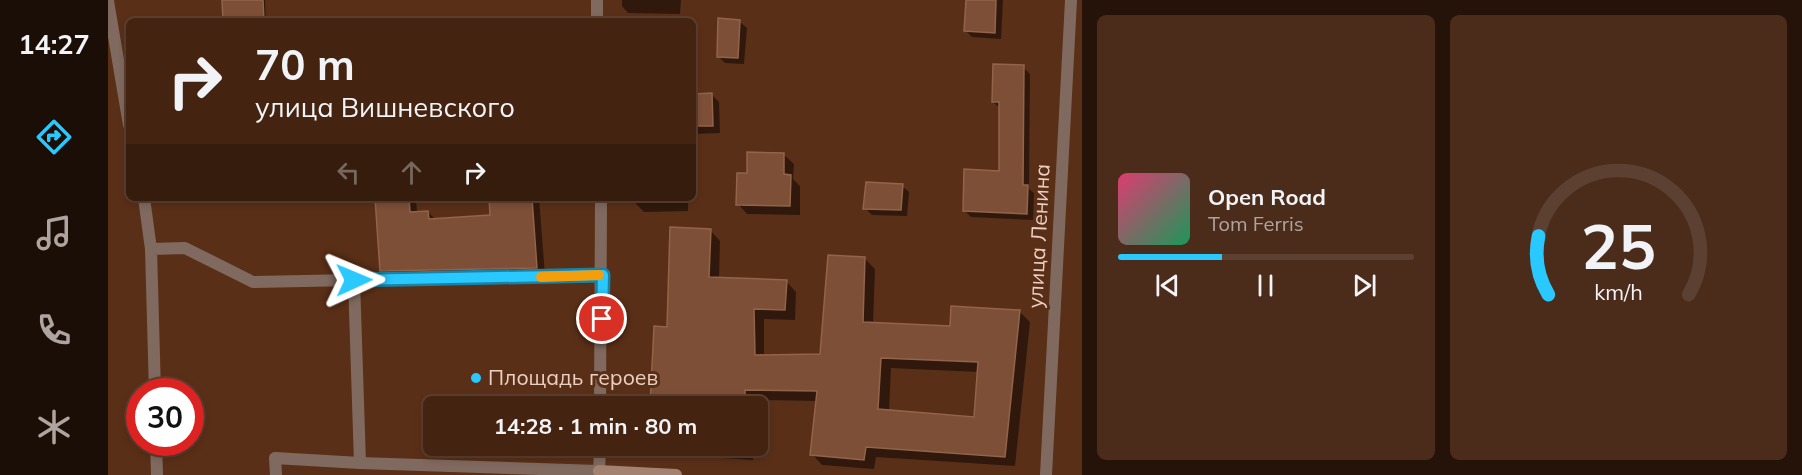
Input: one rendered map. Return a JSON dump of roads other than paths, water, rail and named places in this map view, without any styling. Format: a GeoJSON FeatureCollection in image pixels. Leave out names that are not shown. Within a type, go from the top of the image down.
{"type":"FeatureCollection","features":[{"type":"Feature","properties":{"kind":"street"},"geometry":{"type":"LineString","coordinates":[[597,0],[597,18]]}},
{"type":"Feature","properties":{"kind":"street","name":"улица Ленина"},"geometry":{"type":"LineString","coordinates":[[1046,475],[1071,0]]}},
{"type":"Feature","properties":{"kind":"street"},"geometry":{"type":"LineString","coordinates":[[108,1],[126,107]]}},
{"type":"Feature","properties":{"kind":"street"},"geometry":{"type":"LineString","coordinates":[[144,201],[151,249],[155,378]]}},
{"type":"Feature","properties":{"kind":"street"},"geometry":{"type":"LineString","coordinates":[[600,396],[603,275],[601,201]]}},
{"type":"Feature","properties":{"kind":"street"},"geometry":{"type":"LineString","coordinates":[[151,249],[185,248],[253,282],[603,275]]}},
{"type":"Feature","properties":{"kind":"street"},"geometry":{"type":"LineString","coordinates":[[354,280],[360,463]]}},
{"type":"Feature","properties":{"kind":"street"},"geometry":{"type":"LineString","coordinates":[[156,456],[157,475]]}},
{"type":"Feature","properties":{"kind":"street"},"geometry":{"type":"LineString","coordinates":[[599,473],[600,456]]}},
{"type":"Feature","properties":{"kind":"street"},"geometry":{"type":"LineString","coordinates":[[276,475],[275,458],[676,475]]}},
{"type":"Feature","properties":{"kind":"place","name":"Площадь героев"},"geometry":{"type":"Point","coordinates":[476,378]}}]}
